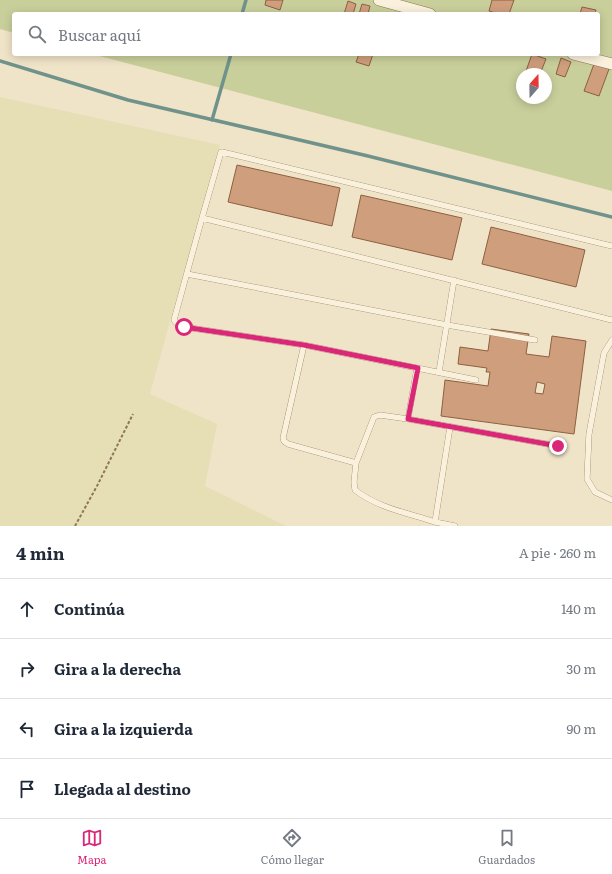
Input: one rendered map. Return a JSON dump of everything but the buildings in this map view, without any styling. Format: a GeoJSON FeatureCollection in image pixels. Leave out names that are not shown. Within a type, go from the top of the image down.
{"type":"FeatureCollection","features":[{"type":"Feature","properties":{"kind":"street"},"geometry":{"type":"LineString","coordinates":[[379,0],[423,12]]}},
{"type":"Feature","properties":{"kind":"street"},"geometry":{"type":"LineString","coordinates":[[581,56],[612,64]]}},
{"type":"Feature","properties":{"kind":"lane"},"geometry":{"type":"LineString","coordinates":[[476,380],[304,345],[178,325],[174,320],[222,152],[612,246]]}},
{"type":"Feature","properties":{"kind":"lane"},"geometry":{"type":"LineString","coordinates":[[202,218],[612,320]]}},
{"type":"Feature","properties":{"kind":"lane"},"geometry":{"type":"LineString","coordinates":[[187,274],[447,325],[535,340]]}},
{"type":"Feature","properties":{"kind":"lane"},"geometry":{"type":"LineString","coordinates":[[439,372],[454,280]]}},
{"type":"Feature","properties":{"kind":"lane"},"geometry":{"type":"LineString","coordinates":[[612,340],[604,354],[589,434],[587,479],[594,492],[612,500]]}},
{"type":"Feature","properties":{"kind":"lane"},"geometry":{"type":"LineString","coordinates":[[304,345],[284,441],[288,444],[356,463]]}},
{"type":"Feature","properties":{"kind":"lane"},"geometry":{"type":"LineString","coordinates":[[408,419],[418,368]]}},
{"type":"Feature","properties":{"kind":"lane"},"geometry":{"type":"LineString","coordinates":[[455,526],[435,522],[380,505],[355,490],[354,482],[356,463],[374,418],[380,416],[408,419],[558,446]]}},
{"type":"Feature","properties":{"kind":"lane"},"geometry":{"type":"LineString","coordinates":[[435,522],[450,427]]}},
{"type":"Feature","properties":{"kind":"path"},"geometry":{"type":"LineString","coordinates":[[75,526],[133,414]]}},
{"type":"Feature","properties":{"kind":"shaded area"},"geometry":{"type":"Polygon","coordinates":[[[0,97],[220,145],[150,394],[217,424],[205,486],[286,526],[0,526],[0,97]]]}},
{"type":"Feature","properties":{"kind":"green space"},"geometry":{"type":"Polygon","coordinates":[[[0,0],[612,0],[612,191],[100,56],[600,56],[600,12],[12,12],[12,32],[0,29],[0,0]]]}},
{"type":"Feature","properties":{"kind":"waterway"},"geometry":{"type":"LineString","coordinates":[[243,12],[246,0]]}},
{"type":"Feature","properties":{"kind":"waterway"},"geometry":{"type":"LineString","coordinates":[[212,120],[230,56]]}},
{"type":"Feature","properties":{"kind":"waterway"},"geometry":{"type":"LineString","coordinates":[[0,61],[128,100],[368,156],[612,217]]}},
{"type":"Feature","properties":{"kind":"route"},"geometry":{"type":"LineString","coordinates":[[184,327],[304,345],[418,368],[408,419],[558,446]]}}]}
